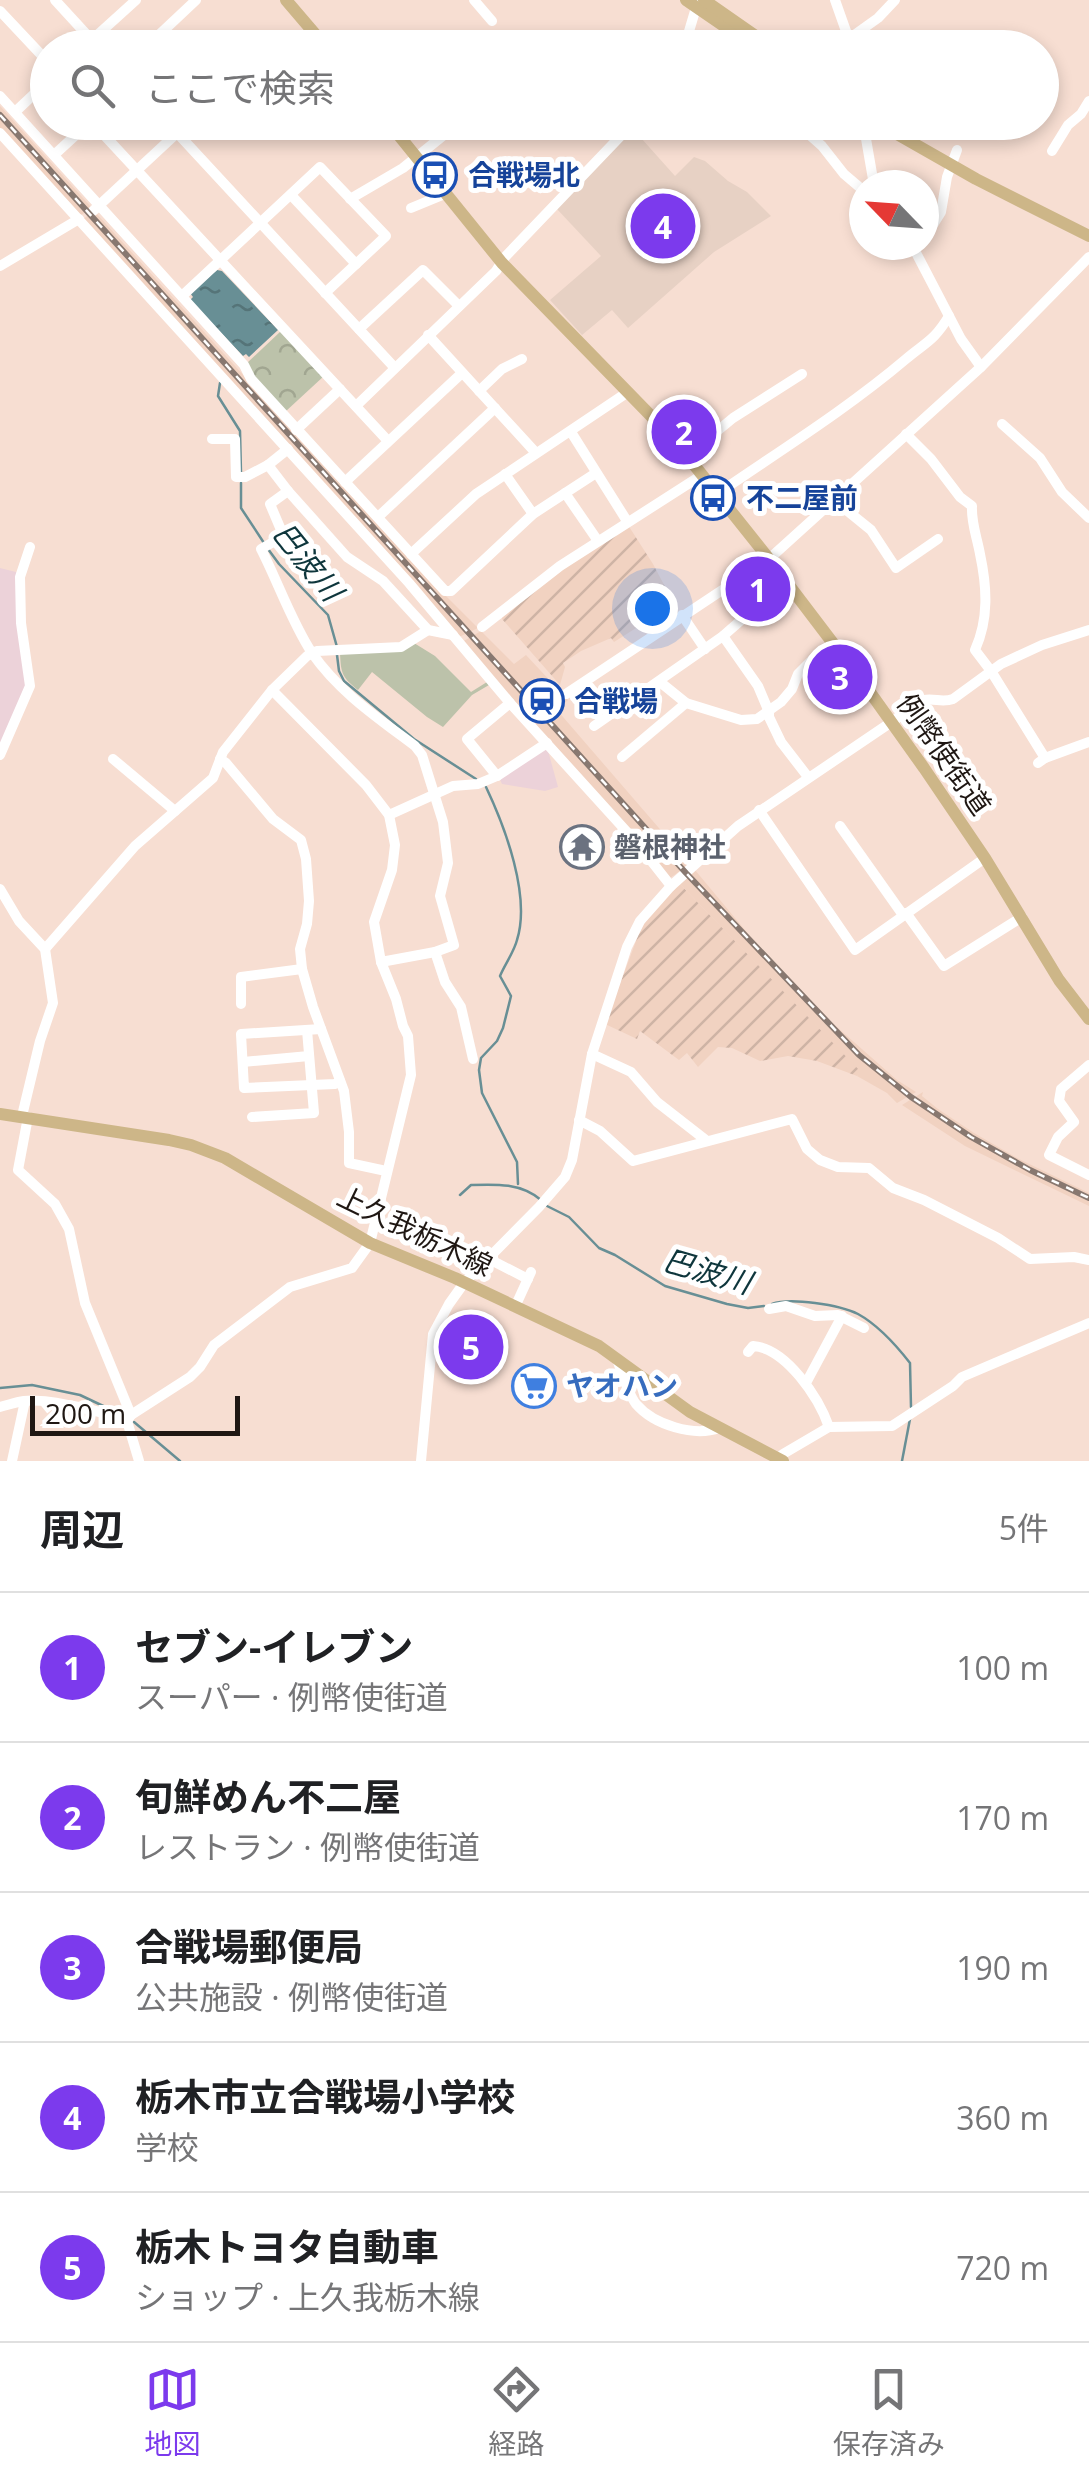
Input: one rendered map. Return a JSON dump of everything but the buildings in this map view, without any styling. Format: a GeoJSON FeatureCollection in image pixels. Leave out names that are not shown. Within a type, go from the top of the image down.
{"type":"FeatureCollection","features":[{"type":"Feature","properties":{"kind":"main road"},"geometry":{"type":"LineString","coordinates":[[286,0],[312,30]]}},
{"type":"Feature","properties":{"kind":"main road"},"geometry":{"type":"LineString","coordinates":[[696,2],[733,30]]}},
{"type":"Feature","properties":{"kind":"main road"},"geometry":{"type":"LineString","coordinates":[[696,2],[743,30]]}},
{"type":"Feature","properties":{"kind":"main road","name":"例幣使街道"},"geometry":{"type":"LineString","coordinates":[[402,140],[502,262],[687,456],[769,559],[892,721],[985,858],[1059,980],[1089,1019]]}},
{"type":"Feature","properties":{"kind":"main road"},"geometry":{"type":"LineString","coordinates":[[905,140],[1089,236]]}},
{"type":"Feature","properties":{"kind":"main road"},"geometry":{"type":"LineString","coordinates":[[914,140],[950,165]]}},
{"type":"Feature","properties":{"kind":"main road","name":"上久我栃木線"},"geometry":{"type":"LineString","coordinates":[[0,1114],[169,1140],[208,1150],[370,1243],[578,1336],[679,1404],[779,1460]]}},
{"type":"Feature","properties":{"kind":"street"},"geometry":{"type":"LineString","coordinates":[[55,0],[79,30]]}},
{"type":"Feature","properties":{"kind":"street"},"geometry":{"type":"LineString","coordinates":[[106,30],[136,0]]}},
{"type":"Feature","properties":{"kind":"street"},"geometry":{"type":"LineString","coordinates":[[164,30],[196,0]]}},
{"type":"Feature","properties":{"kind":"street"},"geometry":{"type":"LineString","coordinates":[[474,0],[492,22]]}},
{"type":"Feature","properties":{"kind":"street"},"geometry":{"type":"LineString","coordinates":[[835,0],[846,30]]}},
{"type":"Feature","properties":{"kind":"street"},"geometry":{"type":"LineString","coordinates":[[865,30],[895,0]]}},
{"type":"Feature","properties":{"kind":"street"},"geometry":{"type":"LineString","coordinates":[[689,30],[696,2]]}},
{"type":"Feature","properties":{"kind":"street"},"geometry":{"type":"LineString","coordinates":[[0,11],[30,43]]}},
{"type":"Feature","properties":{"kind":"street"},"geometry":{"type":"LineString","coordinates":[[0,96],[30,129]]}},
{"type":"Feature","properties":{"kind":"street"},"geometry":{"type":"LineString","coordinates":[[15,112],[30,98]]}},
{"type":"Feature","properties":{"kind":"street"},"geometry":{"type":"LineString","coordinates":[[1059,140],[1089,101]]}},
{"type":"Feature","properties":{"kind":"street"},"geometry":{"type":"LineString","coordinates":[[0,134],[288,450],[671,886]]}},
{"type":"Feature","properties":{"kind":"street"},"geometry":{"type":"LineString","coordinates":[[40,140],[96,208],[244,364],[251,379],[442,589],[449,592],[533,514],[596,473]]}},
{"type":"Feature","properties":{"kind":"street"},"geometry":{"type":"LineString","coordinates":[[54,155],[71,140]]}},
{"type":"Feature","properties":{"kind":"street"},"geometry":{"type":"LineString","coordinates":[[108,140],[388,441]]}},
{"type":"Feature","properties":{"kind":"street"},"geometry":{"type":"LineString","coordinates":[[96,208],[170,140]]}},
{"type":"Feature","properties":{"kind":"street"},"geometry":{"type":"LineString","coordinates":[[183,140],[394,367]]}},
{"type":"Feature","properties":{"kind":"street"},"geometry":{"type":"LineString","coordinates":[[350,199],[403,168],[438,140]]}},
{"type":"Feature","properties":{"kind":"street"},"geometry":{"type":"LineString","coordinates":[[356,406],[496,271],[505,256],[617,140]]}},
{"type":"Feature","properties":{"kind":"street"},"geometry":{"type":"LineString","coordinates":[[815,140],[849,178]]}},
{"type":"Feature","properties":{"kind":"street"},"geometry":{"type":"LineString","coordinates":[[866,140],[871,170]]}},
{"type":"Feature","properties":{"kind":"street"},"geometry":{"type":"LineString","coordinates":[[1052,151],[1059,140]]}},
{"type":"Feature","properties":{"kind":"street"},"geometry":{"type":"LineString","coordinates":[[939,214],[956,150]]}},
{"type":"Feature","properties":{"kind":"street"},"geometry":{"type":"LineString","coordinates":[[182,296],[320,167],[386,236],[325,293]]}},
{"type":"Feature","properties":{"kind":"street"},"geometry":{"type":"LineString","coordinates":[[410,208],[446,194]]}},
{"type":"Feature","properties":{"kind":"street"},"geometry":{"type":"LineString","coordinates":[[290,195],[356,264]]}},
{"type":"Feature","properties":{"kind":"street"},"geometry":{"type":"LineString","coordinates":[[0,266],[79,220]]}},
{"type":"Feature","properties":{"kind":"street"},"geometry":{"type":"LineString","coordinates":[[566,694],[769,559],[981,367],[1089,257]]}},
{"type":"Feature","properties":{"kind":"street"},"geometry":{"type":"LineString","coordinates":[[922,260],[961,339],[981,367]]}},
{"type":"Feature","properties":{"kind":"street"},"geometry":{"type":"LineString","coordinates":[[358,328],[423,270],[459,306]]}},
{"type":"Feature","properties":{"kind":"street"},"geometry":{"type":"LineString","coordinates":[[717,494],[880,382],[936,337],[949,316]]}},
{"type":"Feature","properties":{"kind":"street"},"geometry":{"type":"LineString","coordinates":[[428,335],[536,453]]}},
{"type":"Feature","properties":{"kind":"street"},"geometry":{"type":"LineString","coordinates":[[479,391],[508,365],[522,359]]}},
{"type":"Feature","properties":{"kind":"street"},"geometry":{"type":"LineString","coordinates":[[346,482],[462,373]]}},
{"type":"Feature","properties":{"kind":"street"},"geometry":{"type":"LineString","coordinates":[[687,456],[732,418],[802,374]]}},
{"type":"Feature","properties":{"kind":"street"},"geometry":{"type":"LineString","coordinates":[[296,430],[340,389]]}},
{"type":"Feature","properties":{"kind":"street"},"geometry":{"type":"LineString","coordinates":[[412,554],[476,494],[628,392]]}},
{"type":"Feature","properties":{"kind":"street"},"geometry":{"type":"LineString","coordinates":[[378,518],[495,408]]}},
{"type":"Feature","properties":{"kind":"street"},"geometry":{"type":"LineString","coordinates":[[1002,424],[1040,458],[1062,492],[1089,518]]}},
{"type":"Feature","properties":{"kind":"street"},"geometry":{"type":"LineString","coordinates":[[571,432],[627,521]]}},
{"type":"Feature","properties":{"kind":"street"},"geometry":{"type":"LineString","coordinates":[[906,434],[972,506],[986,612],[975,650],[1042,761],[1089,742]]}},
{"type":"Feature","properties":{"kind":"street"},"geometry":{"type":"LineString","coordinates":[[212,440],[236,439],[236,477],[268,466],[288,450]]}},
{"type":"Feature","properties":{"kind":"street"},"geometry":{"type":"LineString","coordinates":[[268,466],[347,556],[383,581],[428,630],[453,635]]}},
{"type":"Feature","properties":{"kind":"street"},"geometry":{"type":"LineString","coordinates":[[506,474],[533,514]]}},
{"type":"Feature","properties":{"kind":"street"},"geometry":{"type":"LineString","coordinates":[[482,627],[560,566],[702,475]]}},
{"type":"Feature","properties":{"kind":"street"},"geometry":{"type":"LineString","coordinates":[[288,491],[270,504],[285,540],[260,549],[312,652],[346,692],[422,755],[443,822],[448,863],[440,899],[454,944],[435,952],[381,962]]}},
{"type":"Feature","properties":{"kind":"street"},"geometry":{"type":"LineString","coordinates":[[565,493],[598,541]]}},
{"type":"Feature","properties":{"kind":"street"},"geometry":{"type":"LineString","coordinates":[[834,500],[867,525],[896,568],[938,539]]}},
{"type":"Feature","properties":{"kind":"street"},"geometry":{"type":"LineString","coordinates":[[0,755],[30,686],[21,622],[20,577],[30,547]]}},
{"type":"Feature","properties":{"kind":"street"},"geometry":{"type":"LineString","coordinates":[[594,726],[723,636],[786,581]]}},
{"type":"Feature","properties":{"kind":"street"},"geometry":{"type":"LineString","coordinates":[[682,616],[705,649]]}},
{"type":"Feature","properties":{"kind":"street"},"geometry":{"type":"LineString","coordinates":[[46,949],[134,846],[212,778],[223,752],[272,690],[312,652],[401,647],[428,630]]}},
{"type":"Feature","properties":{"kind":"street"},"geometry":{"type":"LineString","coordinates":[[421,1461],[431,1344],[443,1313],[464,1283],[566,1177],[592,1054],[631,937],[645,914],[730,832],[924,700],[953,699],[991,671],[1042,646],[1089,630]]}},
{"type":"Feature","properties":{"kind":"street"},"geometry":{"type":"LineString","coordinates":[[723,636],[758,686],[781,742],[808,777]]}},
{"type":"Feature","properties":{"kind":"street"},"geometry":{"type":"LineString","coordinates":[[660,682],[686,703],[741,720],[756,719],[769,712],[792,689],[798,674],[834,644]]}},
{"type":"Feature","properties":{"kind":"street"},"geometry":{"type":"LineString","coordinates":[[0,1407],[46,1401],[129,1418],[190,1376],[214,1344],[290,1287],[352,1268],[370,1243],[411,1074],[408,1036],[381,962],[374,922],[392,870],[395,845],[389,816],[366,785],[272,690]]}},
{"type":"Feature","properties":{"kind":"street"},"geometry":{"type":"LineString","coordinates":[[497,776],[467,739],[510,703]]}},
{"type":"Feature","properties":{"kind":"street"},"geometry":{"type":"LineString","coordinates":[[622,757],[686,703]]}},
{"type":"Feature","properties":{"kind":"street"},"geometry":{"type":"LineString","coordinates":[[389,816],[453,786],[478,784],[497,776],[547,742]]}},
{"type":"Feature","properties":{"kind":"street"},"geometry":{"type":"LineString","coordinates":[[220,759],[273,819],[301,840],[309,901],[300,949],[302,968],[347,1108],[349,1163],[386,1171]]}},
{"type":"Feature","properties":{"kind":"street"},"geometry":{"type":"LineString","coordinates":[[112,760],[175,812]]}},
{"type":"Feature","properties":{"kind":"street"},"geometry":{"type":"LineString","coordinates":[[759,810],[854,950],[985,858]]}},
{"type":"Feature","properties":{"kind":"street"},"geometry":{"type":"LineString","coordinates":[[840,826],[944,966],[1022,918]]}},
{"type":"Feature","properties":{"kind":"street"},"geometry":{"type":"LineString","coordinates":[[0,889],[18,921],[46,949],[52,994],[52,1010],[40,1041],[25,1117],[18,1170],[55,1204],[69,1229],[85,1303],[129,1418],[139,1461]]}},
{"type":"Feature","properties":{"kind":"street"},"geometry":{"type":"LineString","coordinates":[[435,952],[445,982],[461,1007],[473,1058]]}},
{"type":"Feature","properties":{"kind":"street"},"geometry":{"type":"LineString","coordinates":[[241,1004],[241,977],[302,968]]}},
{"type":"Feature","properties":{"kind":"street"},"geometry":{"type":"LineString","coordinates":[[321,1029],[242,1034],[244,1088],[340,1081]]}},
{"type":"Feature","properties":{"kind":"street"},"geometry":{"type":"LineString","coordinates":[[252,1118],[314,1113],[306,1030]]}},
{"type":"Feature","properties":{"kind":"street"},"geometry":{"type":"LineString","coordinates":[[592,1054],[630,1072],[658,1102],[707,1141]]}},
{"type":"Feature","properties":{"kind":"street"},"geometry":{"type":"LineString","coordinates":[[242,1062],[309,1056]]}},
{"type":"Feature","properties":{"kind":"street"},"geometry":{"type":"LineString","coordinates":[[1089,1064],[1061,1089],[1059,1101],[1074,1122],[1058,1137],[1049,1155],[1089,1175]]}},
{"type":"Feature","properties":{"kind":"street"},"geometry":{"type":"LineString","coordinates":[[579,1120],[600,1131],[633,1162],[792,1119],[807,1149],[820,1160],[838,1166],[870,1168],[893,1188],[924,1200],[1030,1258],[1089,1260]]}},
{"type":"Feature","properties":{"kind":"street"},"geometry":{"type":"LineString","coordinates":[[488,1259],[530,1276],[515,1307]]}},
{"type":"Feature","properties":{"kind":"street"},"geometry":{"type":"LineString","coordinates":[[769,1309],[786,1306],[810,1315],[842,1316],[864,1328]]}},
{"type":"Feature","properties":{"kind":"street"},"geometry":{"type":"LineString","coordinates":[[806,1383],[842,1316]]}},
{"type":"Feature","properties":{"kind":"street"},"geometry":{"type":"LineString","coordinates":[[779,1460],[829,1426],[892,1426],[962,1376],[1089,1323]]}},
{"type":"Feature","properties":{"kind":"street"},"geometry":{"type":"LineString","coordinates":[[748,1352],[757,1345],[768,1350],[806,1383],[829,1426]]}},
{"type":"Feature","properties":{"kind":"street"},"geometry":{"type":"LineString","coordinates":[[616,1358],[632,1396],[643,1410],[668,1425],[700,1431],[719,1428]]}},
{"type":"Feature","properties":{"kind":"street"},"geometry":{"type":"LineString","coordinates":[[12,1461],[25,1401]]}},
{"type":"Feature","properties":{"kind":"shaded area"},"geometry":{"type":"Polygon","coordinates":[[[0,106],[92,208],[81,215],[0,128],[0,106]]]}},
{"type":"Feature","properties":{"kind":"shaded area"},"geometry":{"type":"Polygon","coordinates":[[[622,140],[643,140],[675,176],[694,157],[705,161],[747,192],[771,216],[714,252],[628,328],[612,310],[582,335],[550,300],[601,256],[556,208],[622,140]]]}},
{"type":"Feature","properties":{"kind":"shaded area"},"geometry":{"type":"Polygon","coordinates":[[[92,213],[478,628],[459,637],[83,219],[92,213]]]}},
{"type":"Feature","properties":{"kind":"shaded area"},"geometry":{"type":"Polygon","coordinates":[[[628,525],[679,613],[659,627],[652,618],[614,642],[611,638],[581,651],[563,663],[560,685],[502,616],[628,525]]]}},
{"type":"Feature","properties":{"kind":"shaded area"},"geometry":{"type":"Polygon","coordinates":[[[0,568],[16,572],[27,681],[0,749],[0,568]]]}},
{"type":"Feature","properties":{"kind":"shaded area"},"geometry":{"type":"Polygon","coordinates":[[[481,631],[514,664],[526,655],[568,700],[557,710],[690,864],[670,878],[462,642],[481,631]]]}},
{"type":"Feature","properties":{"kind":"shaded area"},"geometry":{"type":"Polygon","coordinates":[[[547,747],[558,787],[545,791],[502,784],[499,777],[547,747]]]}},
{"type":"Feature","properties":{"kind":"shaded area"},"geometry":{"type":"Polygon","coordinates":[[[695,870],[829,1020],[916,1092],[897,1103],[857,1076],[860,1071],[679,883],[695,870]]]}},
{"type":"Feature","properties":{"kind":"shaded area"},"geometry":{"type":"Polygon","coordinates":[[[679,883],[861,1071],[857,1076],[817,1061],[788,1056],[760,1061],[732,1048],[718,1047],[698,1067],[687,1053],[679,1060],[640,1031],[637,1039],[605,1024],[639,933],[679,883]]]}},
{"type":"Feature","properties":{"kind":"shaded area"},"geometry":{"type":"Polygon","coordinates":[[[923,1092],[922,1096],[938,1109],[974,1133],[1089,1193],[1089,1206],[965,1146],[902,1105],[923,1092]]]}},
{"type":"Feature","properties":{"kind":"green space"},"geometry":{"type":"Polygon","coordinates":[[[281,331],[324,376],[285,412],[254,378],[247,363],[281,331]]]}},
{"type":"Feature","properties":{"kind":"green space"},"geometry":{"type":"Polygon","coordinates":[[[414,643],[435,656],[471,692],[487,682],[489,685],[472,695],[443,727],[372,672],[358,690],[342,671],[340,653],[414,643]]]}},
{"type":"Feature","properties":{"kind":"water"},"geometry":{"type":"Polygon","coordinates":[[[217,270],[278,330],[249,357],[243,356],[190,300],[190,293],[217,270]]]}},
{"type":"Feature","properties":{"kind":"waterway","name":"巴波川"},"geometry":{"type":"LineString","coordinates":[[220,383],[218,396],[240,431],[241,473]]}},
{"type":"Feature","properties":{"kind":"waterway","name":"巴波川"},"geometry":{"type":"LineString","coordinates":[[241,483],[241,508],[264,543]]}},
{"type":"Feature","properties":{"kind":"waterway","name":"巴波川"},"geometry":{"type":"LineString","coordinates":[[268,549],[328,615],[337,647]]}},
{"type":"Feature","properties":{"kind":"waterway","name":"巴波川"},"geometry":{"type":"LineString","coordinates":[[337,655],[344,681],[414,739],[476,779]]}},
{"type":"Feature","properties":{"kind":"waterway","name":"巴波川"},"geometry":{"type":"LineString","coordinates":[[486,787],[514,862],[521,903],[516,944],[500,976],[511,996],[503,1028],[481,1058],[479,1070],[482,1093],[517,1162],[518,1184]]}},
{"type":"Feature","properties":{"kind":"waterway","name":"巴波川"},"geometry":{"type":"LineString","coordinates":[[460,1195],[471,1185],[499,1185],[525,1190],[541,1200]]}},
{"type":"Feature","properties":{"kind":"waterway","name":"巴波川"},"geometry":{"type":"LineString","coordinates":[[547,1206],[569,1217],[599,1248],[665,1286],[727,1304],[764,1306]]}},
{"type":"Feature","properties":{"kind":"waterway","name":"巴波川"},"geometry":{"type":"LineString","coordinates":[[772,1304],[790,1301],[828,1305],[858,1314],[873,1324],[910,1363],[911,1407]]}},
{"type":"Feature","properties":{"kind":"waterway"},"geometry":{"type":"LineString","coordinates":[[0,1388],[32,1385],[80,1395],[118,1413]]}},
{"type":"Feature","properties":{"kind":"waterway","name":"巴波川"},"geometry":{"type":"LineString","coordinates":[[902,1461],[910,1419]]}},
{"type":"Feature","properties":{"kind":"waterway"},"geometry":{"type":"LineString","coordinates":[[134,1422],[180,1461]]}},
{"type":"Feature","properties":{"kind":"railway"},"geometry":{"type":"LineString","coordinates":[[0,115],[686,873],[859,1055],[911,1097],[971,1137],[1089,1198]]}},
{"type":"Feature","properties":{"kind":"place","name":"合戦場北"},"geometry":{"type":"Point","coordinates":[435,175]}},
{"type":"Feature","properties":{"kind":"place","name":"栃木市立合戦場小学校"},"geometry":{"type":"Point","coordinates":[663,226]}},
{"type":"Feature","properties":{"kind":"place","name":"旬鮮めん不二屋"},"geometry":{"type":"Point","coordinates":[684,432]}},
{"type":"Feature","properties":{"kind":"place","name":"不二屋前"},"geometry":{"type":"Point","coordinates":[713,498]}},
{"type":"Feature","properties":{"kind":"place","name":"セブン-イレブン"},"geometry":{"type":"Point","coordinates":[758,589]}},
{"type":"Feature","properties":{"kind":"place","name":"合戦場郵便局"},"geometry":{"type":"Point","coordinates":[840,677]}},
{"type":"Feature","properties":{"kind":"place","name":"合戦場"},"geometry":{"type":"Point","coordinates":[542,701]}},
{"type":"Feature","properties":{"kind":"place","name":"磐根神社"},"geometry":{"type":"Point","coordinates":[582,847]}},
{"type":"Feature","properties":{"kind":"place","name":"栃木トヨタ自動車"},"geometry":{"type":"Point","coordinates":[471,1347]}},
{"type":"Feature","properties":{"kind":"place","name":"ヤオハン"},"geometry":{"type":"Point","coordinates":[534,1386]}}]}
